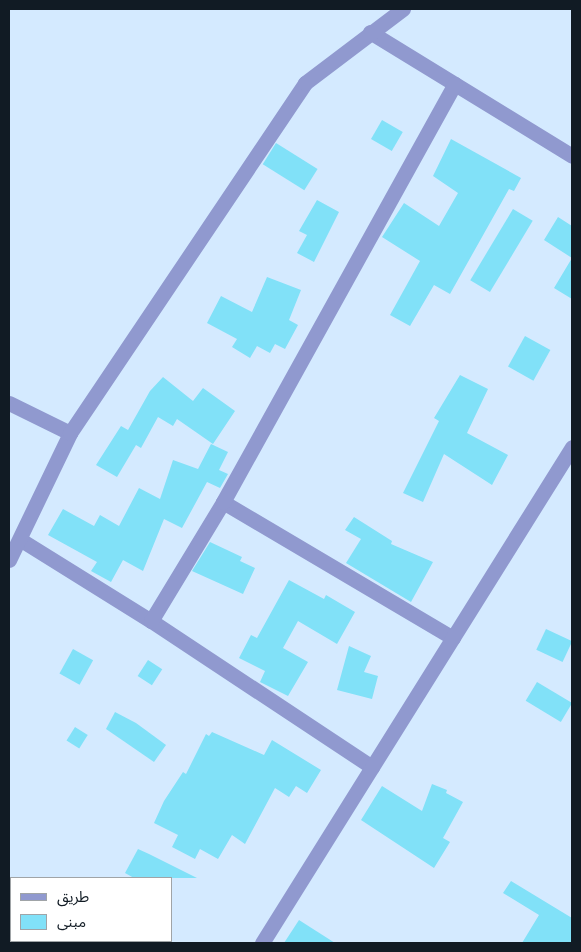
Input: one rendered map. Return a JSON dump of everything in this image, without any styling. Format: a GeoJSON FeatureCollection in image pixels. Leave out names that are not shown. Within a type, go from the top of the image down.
{"type":"FeatureCollection","features":[{"type":"Feature","properties":{"kind":"street"},"geometry":{"type":"LineString","coordinates":[[9,560],[21,540],[70,433],[306,83],[370,32],[403,9]]}},
{"type":"Feature","properties":{"kind":"street"},"geometry":{"type":"LineString","coordinates":[[370,32],[572,156]]}},
{"type":"Feature","properties":{"kind":"street"},"geometry":{"type":"LineString","coordinates":[[151,621],[222,502],[455,84]]}},
{"type":"Feature","properties":{"kind":"street"},"geometry":{"type":"LineString","coordinates":[[9,403],[70,433]]}},
{"type":"Feature","properties":{"kind":"street"},"geometry":{"type":"LineString","coordinates":[[262,943],[572,447]]}},
{"type":"Feature","properties":{"kind":"street"},"geometry":{"type":"LineString","coordinates":[[222,502],[453,638]]}},
{"type":"Feature","properties":{"kind":"street"},"geometry":{"type":"LineString","coordinates":[[21,540],[151,621],[372,767]]}},
{"type":"Feature","properties":{"kind":"building"},"geometry":{"type":"Polygon","coordinates":[[[382,120],[403,132],[392,151],[371,139],[382,120]]]}},
{"type":"Feature","properties":{"kind":"building"},"geometry":{"type":"Polygon","coordinates":[[[451,139],[521,178],[514,191],[509,189],[450,294],[434,285],[410,326],[390,315],[420,261],[382,237],[404,203],[439,226],[458,193],[433,176],[451,139]]]}},
{"type":"Feature","properties":{"kind":"building"},"geometry":{"type":"Polygon","coordinates":[[[276,143],[318,169],[304,190],[263,164],[276,143]]]}},
{"type":"Feature","properties":{"kind":"building"},"geometry":{"type":"Polygon","coordinates":[[[317,200],[339,212],[314,262],[297,253],[307,235],[299,231],[317,200]]]}},
{"type":"Feature","properties":{"kind":"building"},"geometry":{"type":"Polygon","coordinates":[[[513,209],[533,221],[490,292],[470,280],[513,209]]]}},
{"type":"Feature","properties":{"kind":"building"},"geometry":{"type":"Polygon","coordinates":[[[558,217],[572,226],[572,258],[544,240],[558,217]]]}},
{"type":"Feature","properties":{"kind":"building"},"geometry":{"type":"Polygon","coordinates":[[[572,258],[572,299],[554,288],[572,258]]]}},
{"type":"Feature","properties":{"kind":"building"},"geometry":{"type":"Polygon","coordinates":[[[267,277],[301,290],[289,320],[298,325],[285,349],[275,344],[270,353],[257,346],[250,358],[232,347],[237,339],[207,323],[221,296],[252,312],[267,277]]]}},
{"type":"Feature","properties":{"kind":"building"},"geometry":{"type":"Polygon","coordinates":[[[525,336],[550,350],[533,381],[508,367],[525,336]]]}},
{"type":"Feature","properties":{"kind":"building"},"geometry":{"type":"Polygon","coordinates":[[[460,375],[488,389],[467,433],[508,455],[492,485],[444,454],[423,502],[403,493],[439,421],[434,418],[460,375]]]}},
{"type":"Feature","properties":{"kind":"building"},"geometry":{"type":"Polygon","coordinates":[[[163,377],[193,401],[203,388],[235,411],[213,444],[177,419],[173,426],[158,417],[141,448],[136,445],[117,477],[96,465],[121,426],[128,430],[150,391],[163,377]]]}},
{"type":"Feature","properties":{"kind":"building"},"geometry":{"type":"Polygon","coordinates":[[[211,444],[228,452],[219,470],[228,474],[220,488],[207,482],[182,528],[164,519],[143,571],[123,560],[111,582],[91,571],[97,562],[48,535],[63,509],[94,526],[100,515],[119,526],[139,488],[160,499],[173,460],[198,469],[211,444]]]}},
{"type":"Feature","properties":{"kind":"building"},"geometry":{"type":"Polygon","coordinates":[[[354,517],[392,541],[391,544],[433,562],[411,602],[346,563],[361,539],[345,530],[354,517]]]}},
{"type":"Feature","properties":{"kind":"building"},"geometry":{"type":"Polygon","coordinates":[[[210,542],[242,557],[240,561],[255,568],[243,594],[192,571],[210,542]]]}},
{"type":"Feature","properties":{"kind":"building"},"geometry":{"type":"Polygon","coordinates":[[[289,580],[324,599],[326,595],[355,612],[337,644],[298,621],[283,648],[308,662],[288,696],[260,682],[265,671],[239,658],[251,635],[257,638],[289,580]]]}},
{"type":"Feature","properties":{"kind":"building"},"geometry":{"type":"Polygon","coordinates":[[[546,629],[572,641],[563,662],[536,650],[546,629]]]}},
{"type":"Feature","properties":{"kind":"building"},"geometry":{"type":"Polygon","coordinates":[[[349,646],[371,656],[364,672],[378,676],[372,699],[337,690],[349,646]]]}},
{"type":"Feature","properties":{"kind":"building"},"geometry":{"type":"Polygon","coordinates":[[[73,649],[93,660],[80,685],[59,673],[73,649]]]}},
{"type":"Feature","properties":{"kind":"building"},"geometry":{"type":"Polygon","coordinates":[[[148,660],[162,669],[152,685],[138,676],[148,660]]]}},
{"type":"Feature","properties":{"kind":"building"},"geometry":{"type":"Polygon","coordinates":[[[537,682],[572,703],[561,722],[526,701],[537,682]]]}},
{"type":"Feature","properties":{"kind":"building"},"geometry":{"type":"Polygon","coordinates":[[[115,712],[136,723],[166,745],[154,762],[106,729],[115,712]]]}},
{"type":"Feature","properties":{"kind":"building"},"geometry":{"type":"Polygon","coordinates":[[[75,727],[88,735],[79,749],[67,741],[75,727]]]}},
{"type":"Feature","properties":{"kind":"building"},"geometry":{"type":"Polygon","coordinates":[[[212,732],[264,755],[272,740],[321,770],[307,793],[296,786],[289,797],[275,788],[245,844],[232,835],[218,859],[200,849],[195,859],[172,847],[178,835],[154,823],[164,801],[183,772],[186,774],[206,734],[209,736],[212,732]]]}},
{"type":"Feature","properties":{"kind":"building"},"geometry":{"type":"Polygon","coordinates":[[[432,784],[447,790],[446,793],[463,802],[443,838],[450,842],[434,868],[361,820],[382,786],[422,811],[432,784]]]}},
{"type":"Feature","properties":{"kind":"building"},"geometry":{"type":"Polygon","coordinates":[[[138,849],[197,878],[132,877],[125,873],[138,849]]]}},
{"type":"Feature","properties":{"kind":"building"},"geometry":{"type":"Polygon","coordinates":[[[511,881],[572,918],[572,943],[522,943],[539,915],[503,893],[511,881]]]}},
{"type":"Feature","properties":{"kind":"building"},"geometry":{"type":"Polygon","coordinates":[[[299,920],[335,943],[284,943],[299,920]]]}}]}
